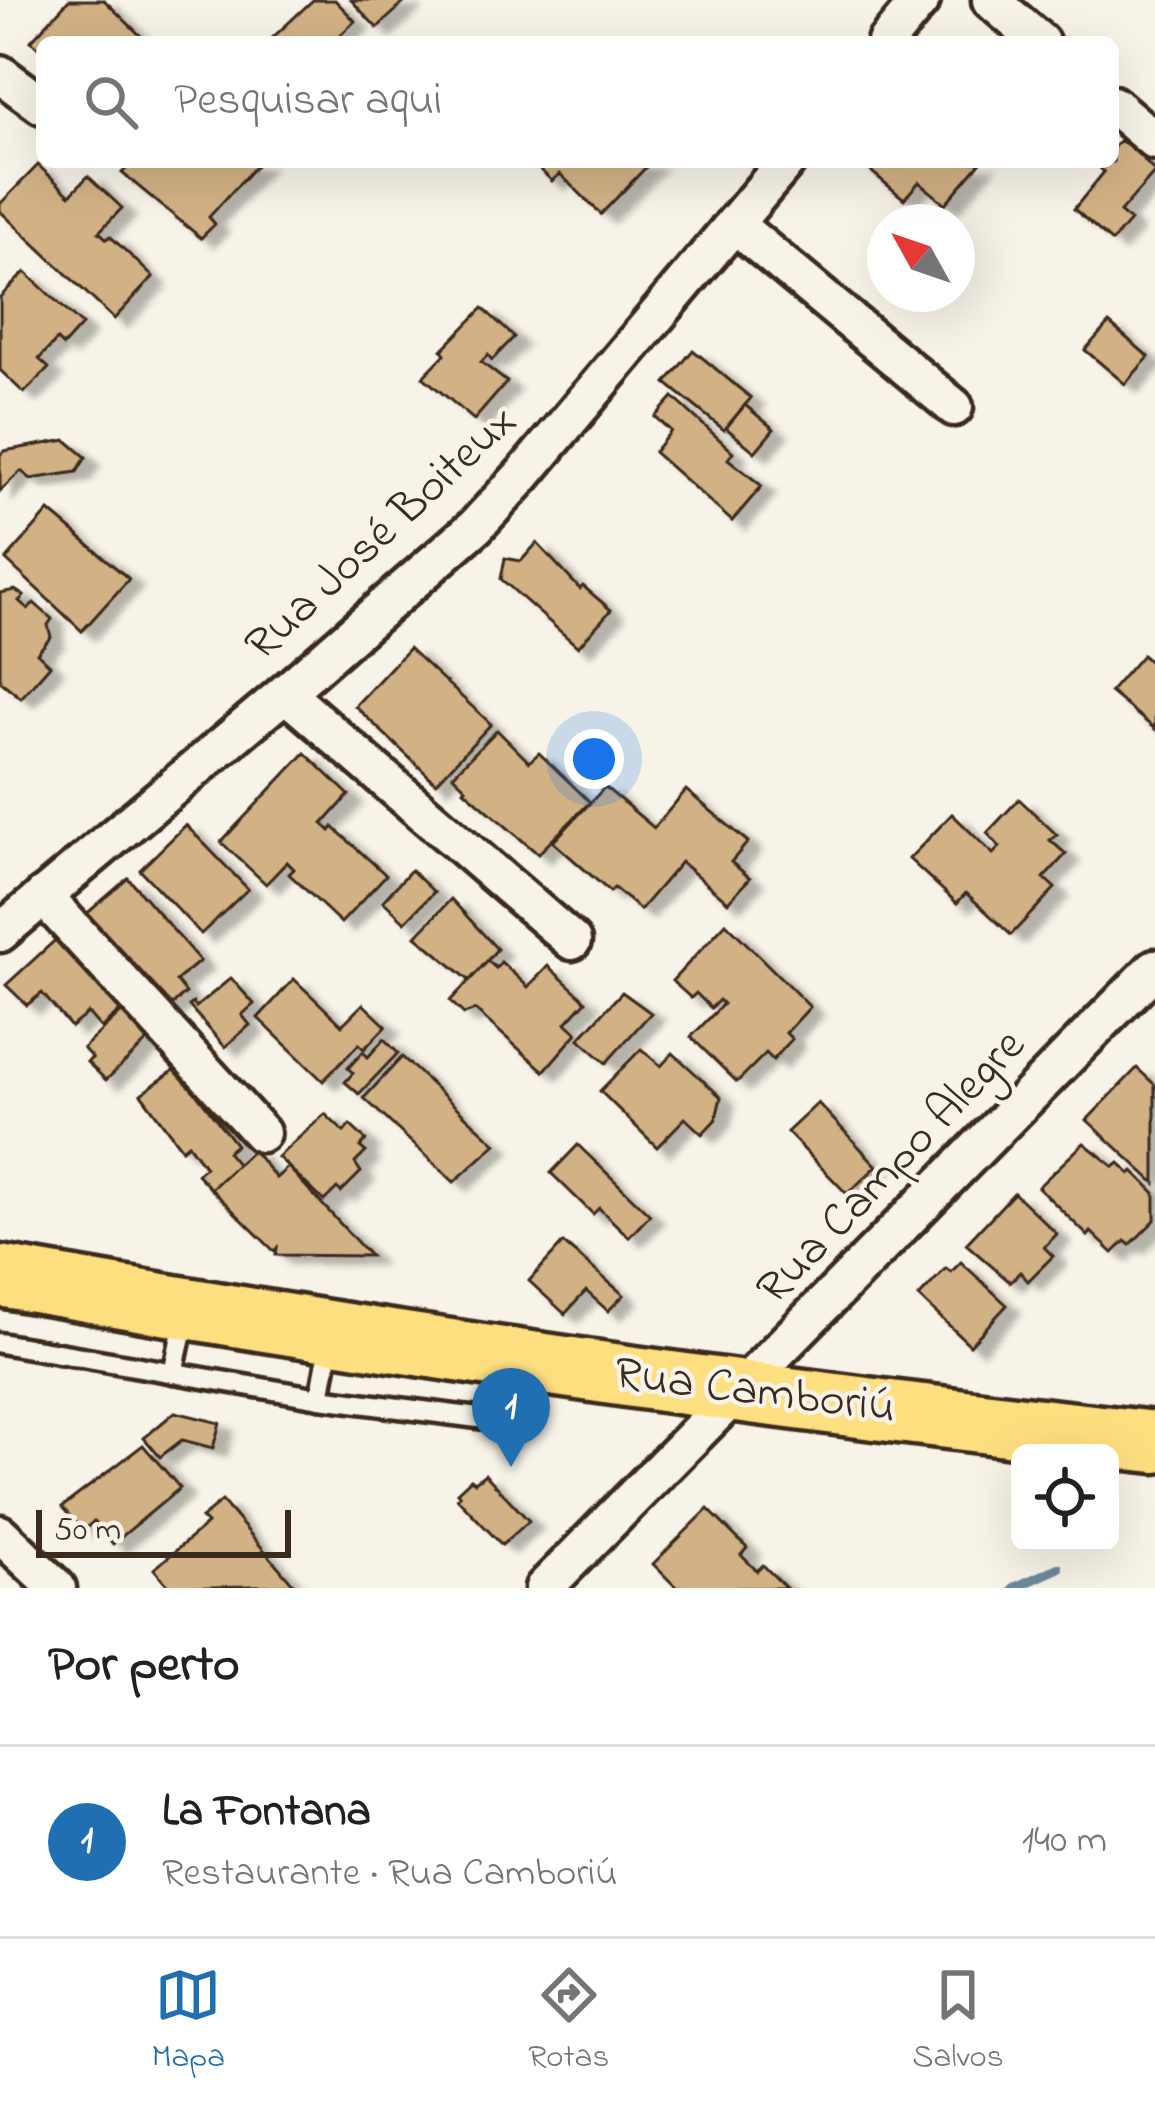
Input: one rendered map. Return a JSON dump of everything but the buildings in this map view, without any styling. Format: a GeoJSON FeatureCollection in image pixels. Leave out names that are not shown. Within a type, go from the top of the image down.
{"type":"FeatureCollection","features":[{"type":"Feature","properties":{"kind":"main road","name":"Rua Camboriú"},"geometry":{"type":"LineString","coordinates":[[0,1276],[509,1359],[1155,1442]]}},
{"type":"Feature","properties":{"kind":"street"},"geometry":{"type":"LineString","coordinates":[[891,36],[921,0]]}},
{"type":"Feature","properties":{"kind":"street"},"geometry":{"type":"LineString","coordinates":[[991,0],[1033,36]]}},
{"type":"Feature","properties":{"kind":"street"},"geometry":{"type":"LineString","coordinates":[[0,74],[36,101]]}},
{"type":"Feature","properties":{"kind":"street"},"geometry":{"type":"LineString","coordinates":[[1119,110],[1155,141]]}},
{"type":"Feature","properties":{"kind":"street","name":"Rua José Boiteux"},"geometry":{"type":"LineString","coordinates":[[0,933],[476,526],[781,168]]}},
{"type":"Feature","properties":{"kind":"street"},"geometry":{"type":"LineString","coordinates":[[734,224],[954,407]]}},
{"type":"Feature","properties":{"kind":"street"},"geometry":{"type":"LineString","coordinates":[[285,693],[572,940]]}},
{"type":"Feature","properties":{"kind":"street"},"geometry":{"type":"LineString","coordinates":[[44,896],[261,1132]]}},
{"type":"Feature","properties":{"kind":"street","name":"Rua Campo Alegre"},"geometry":{"type":"LineString","coordinates":[[544,1588],[1155,968]]}},
{"type":"Feature","properties":{"kind":"street"},"geometry":{"type":"LineString","coordinates":[[0,1534],[57,1588]]}},
{"type":"Feature","properties":{"kind":"lane"},"geometry":{"type":"LineString","coordinates":[[173,1373],[187,1309]]}},
{"type":"Feature","properties":{"kind":"lane"},"geometry":{"type":"LineString","coordinates":[[320,1398],[332,1332]]}},
{"type":"Feature","properties":{"kind":"lane"},"geometry":{"type":"LineString","coordinates":[[0,1343],[320,1398],[494,1420],[504,1412],[509,1359]]}},
{"type":"Feature","properties":{"kind":"waterway"},"geometry":{"type":"LineString","coordinates":[[1014,1588],[1058,1568]]}},
{"type":"Feature","properties":{"kind":"place","name":"La Fontana"},"geometry":{"type":"Point","coordinates":[511,1467]}}]}
